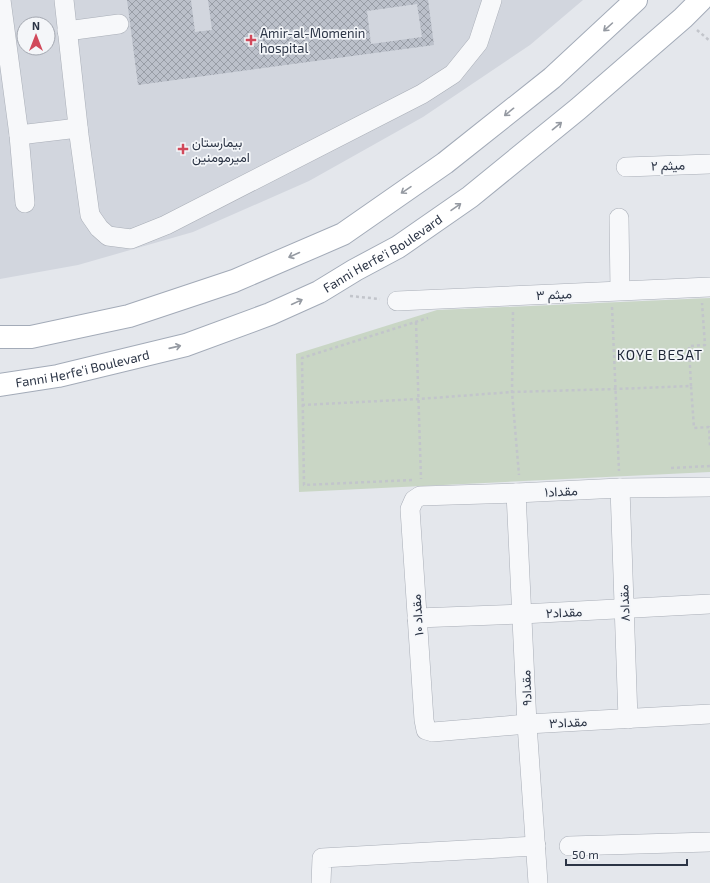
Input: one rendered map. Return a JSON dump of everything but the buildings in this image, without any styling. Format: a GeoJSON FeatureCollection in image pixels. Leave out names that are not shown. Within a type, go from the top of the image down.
{"type":"FeatureCollection","features":[{"type":"Feature","properties":{"kind":"main road"},"geometry":{"type":"LineString","coordinates":[[0,337],[31,337],[129,316],[234,281],[342,234],[445,164],[552,78],[636,0]]}},
{"type":"Feature","properties":{"kind":"main road","name":"Fanni Herfe'i Boulevard"},"geometry":{"type":"LineString","coordinates":[[0,385],[58,376],[186,345],[270,314],[319,292],[355,270],[398,247],[470,197],[578,109],[683,18],[701,0]]}},
{"type":"Feature","properties":{"kind":"street"},"geometry":{"type":"LineString","coordinates":[[64,0],[78,128],[90,215],[99,228],[108,236],[131,239],[166,225],[316,149],[422,94],[453,74],[478,43],[492,0]]}},
{"type":"Feature","properties":{"kind":"street"},"geometry":{"type":"LineString","coordinates":[[1,3],[19,134],[26,203]]}},
{"type":"Feature","properties":{"kind":"street"},"geometry":{"type":"LineString","coordinates":[[67,31],[119,24]]}},
{"type":"Feature","properties":{"kind":"street"},"geometry":{"type":"LineString","coordinates":[[19,134],[78,128]]}},
{"type":"Feature","properties":{"kind":"street","name":"میثم ۲"},"geometry":{"type":"LineString","coordinates":[[626,167],[710,164]]}},
{"type":"Feature","properties":{"kind":"street"},"geometry":{"type":"LineString","coordinates":[[619,218],[620,290]]}},
{"type":"Feature","properties":{"kind":"street","name":"میثم ۳"},"geometry":{"type":"LineString","coordinates":[[397,301],[710,287]]}},
{"type":"Feature","properties":{"kind":"street","name":"مقداد۱"},"geometry":{"type":"LineString","coordinates":[[414,500],[420,496],[514,484],[619,479],[710,487]]}},
{"type":"Feature","properties":{"kind":"street","name":"مقداد۸"},"geometry":{"type":"LineString","coordinates":[[619,479],[628,719]]}},
{"type":"Feature","properties":{"kind":"street","name":"مقداد۹"},"geometry":{"type":"LineString","coordinates":[[514,484],[527,724],[538,883]]}},
{"type":"Feature","properties":{"kind":"street","name":"مقداد ۱۰"},"geometry":{"type":"LineString","coordinates":[[414,500],[410,509],[424,720],[426,730]]}},
{"type":"Feature","properties":{"kind":"street","name":"مقداد۲"},"geometry":{"type":"LineString","coordinates":[[417,618],[710,604]]}},
{"type":"Feature","properties":{"kind":"street","name":"مقداد۳"},"geometry":{"type":"LineString","coordinates":[[426,730],[433,732],[527,724],[710,714]]}},
{"type":"Feature","properties":{"kind":"street"},"geometry":{"type":"LineString","coordinates":[[569,846],[710,842]]}},
{"type":"Feature","properties":{"kind":"street"},"geometry":{"type":"LineString","coordinates":[[321,883],[322,858],[536,846]]}},
{"type":"Feature","properties":{"kind":"path"},"geometry":{"type":"LineString","coordinates":[[319,292],[397,301]]}},
{"type":"Feature","properties":{"kind":"path"},"geometry":{"type":"LineString","coordinates":[[695,303],[702,303],[705,345],[689,346],[694,428],[709,427],[710,446]]}},
{"type":"Feature","properties":{"kind":"path"},"geometry":{"type":"LineString","coordinates":[[605,307],[612,307],[619,479]]}},
{"type":"Feature","properties":{"kind":"path"},"geometry":{"type":"LineString","coordinates":[[514,484],[519,475],[512,392],[513,311],[520,311]]}},
{"type":"Feature","properties":{"kind":"path"},"geometry":{"type":"LineString","coordinates":[[413,480],[304,485],[302,358],[431,317]]}},
{"type":"Feature","properties":{"kind":"path"},"geometry":{"type":"LineString","coordinates":[[416,322],[421,480]]}},
{"type":"Feature","properties":{"kind":"path"},"geometry":{"type":"LineString","coordinates":[[302,405],[419,399],[512,392],[691,386]]}},
{"type":"Feature","properties":{"kind":"path"},"geometry":{"type":"LineString","coordinates":[[664,469],[710,466]]}},
{"type":"Feature","properties":{"kind":"shaded area","name":"بیمارستان امیرمومنین"},"geometry":{"type":"Polygon","coordinates":[[[0,0],[583,0],[530,45],[423,117],[309,181],[193,232],[78,265],[0,279],[0,0]]]}},
{"type":"Feature","properties":{"kind":"green space"},"geometry":{"type":"Polygon","coordinates":[[[710,298],[710,472],[299,492],[296,354],[437,310],[710,298]]]}},
{"type":"Feature","properties":{"kind":"place","name":"Amir-al-Momenin hospital"},"geometry":{"type":"Point","coordinates":[251,40]}},
{"type":"Feature","properties":{"kind":"place","name":"بیمارستان امیرمومنین"},"geometry":{"type":"Point","coordinates":[183,149]}},
{"type":"Feature","properties":{"kind":"district","name":"KOYE BESAT"},"geometry":{"type":"Point","coordinates":[660,355]}}]}
